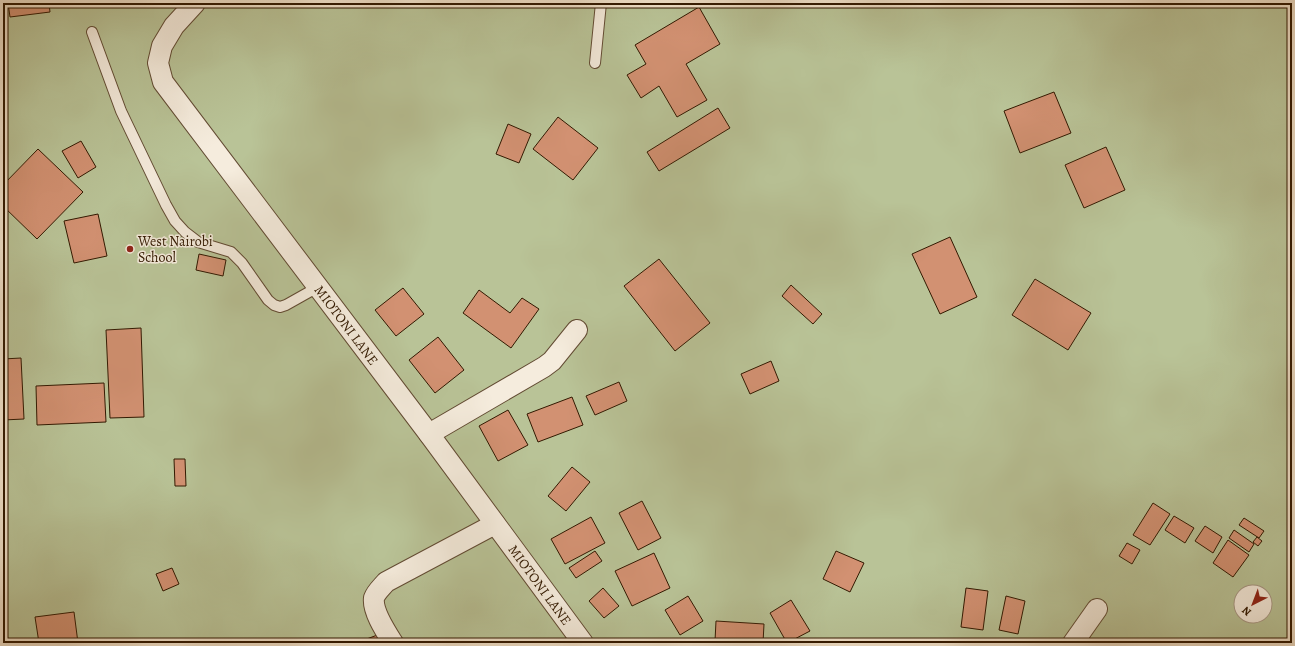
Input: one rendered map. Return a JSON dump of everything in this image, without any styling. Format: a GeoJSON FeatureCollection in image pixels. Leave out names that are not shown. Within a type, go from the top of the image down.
{"type":"FeatureCollection","features":[{"type":"Feature","properties":{"kind":"street","name":"MIOTONI LANE"},"geometry":{"type":"LineString","coordinates":[[195,3],[174,26],[162,46],[158,63],[163,82],[429,434],[583,643]]}},
{"type":"Feature","properties":{"kind":"street"},"geometry":{"type":"LineString","coordinates":[[429,434],[544,367],[552,361],[577,330]]}},
{"type":"Feature","properties":{"kind":"street"},"geometry":{"type":"LineString","coordinates":[[392,643],[376,612],[374,598],[377,592],[386,582],[495,524]]}},
{"type":"Feature","properties":{"kind":"street"},"geometry":{"type":"LineString","coordinates":[[1073,643],[1097,609]]}},
{"type":"Feature","properties":{"kind":"lane"},"geometry":{"type":"LineString","coordinates":[[595,63],[601,3]]}},
{"type":"Feature","properties":{"kind":"lane"},"geometry":{"type":"LineString","coordinates":[[92,32],[121,111],[175,221],[185,232],[198,242],[231,252],[242,263],[268,300],[274,305],[280,307],[286,305],[318,287]]}},
{"type":"Feature","properties":{"kind":"green space"},"geometry":{"type":"Polygon","coordinates":[[[3,3],[1292,3],[1292,643],[3,643],[3,3]]]}},
{"type":"Feature","properties":{"kind":"building"},"geometry":{"type":"Polygon","coordinates":[[[8,3],[49,3],[50,12],[10,17],[8,3]]]}},
{"type":"Feature","properties":{"kind":"building"},"geometry":{"type":"Polygon","coordinates":[[[699,7],[720,44],[686,64],[707,100],[677,117],[659,86],[641,98],[627,75],[646,64],[635,45],[699,7]]]}},
{"type":"Feature","properties":{"kind":"building"},"geometry":{"type":"Polygon","coordinates":[[[1054,92],[1071,133],[1020,153],[1004,111],[1054,92]]]}},
{"type":"Feature","properties":{"kind":"building"},"geometry":{"type":"Polygon","coordinates":[[[718,108],[730,128],[659,171],[647,152],[718,108]]]}},
{"type":"Feature","properties":{"kind":"building"},"geometry":{"type":"Polygon","coordinates":[[[558,117],[598,148],[573,180],[533,149],[558,117]]]}},
{"type":"Feature","properties":{"kind":"building"},"geometry":{"type":"Polygon","coordinates":[[[508,124],[531,134],[519,163],[496,154],[508,124]]]}},
{"type":"Feature","properties":{"kind":"building"},"geometry":{"type":"Polygon","coordinates":[[[81,141],[96,167],[78,178],[62,151],[81,141]]]}},
{"type":"Feature","properties":{"kind":"building"},"geometry":{"type":"Polygon","coordinates":[[[1106,147],[1125,190],[1084,208],[1065,165],[1106,147]]]}},
{"type":"Feature","properties":{"kind":"building"},"geometry":{"type":"Polygon","coordinates":[[[38,149],[83,192],[37,239],[3,206],[3,185],[38,149]]]}},
{"type":"Feature","properties":{"kind":"building"},"geometry":{"type":"Polygon","coordinates":[[[98,214],[107,256],[74,263],[64,221],[98,214]]]}},
{"type":"Feature","properties":{"kind":"building"},"geometry":{"type":"Polygon","coordinates":[[[950,237],[977,297],[940,314],[912,254],[950,237]]]}},
{"type":"Feature","properties":{"kind":"building"},"geometry":{"type":"Polygon","coordinates":[[[199,254],[226,260],[223,276],[196,270],[199,254]]]}},
{"type":"Feature","properties":{"kind":"building"},"geometry":{"type":"Polygon","coordinates":[[[659,259],[710,323],[675,351],[624,286],[659,259]]]}},
{"type":"Feature","properties":{"kind":"building"},"geometry":{"type":"Polygon","coordinates":[[[1035,279],[1091,313],[1068,350],[1012,315],[1035,279]]]}},
{"type":"Feature","properties":{"kind":"building"},"geometry":{"type":"Polygon","coordinates":[[[791,285],[822,314],[813,324],[782,296],[791,285]]]}},
{"type":"Feature","properties":{"kind":"building"},"geometry":{"type":"Polygon","coordinates":[[[403,288],[424,314],[396,336],[375,310],[403,288]]]}},
{"type":"Feature","properties":{"kind":"building"},"geometry":{"type":"Polygon","coordinates":[[[479,290],[510,313],[522,298],[539,309],[511,348],[463,313],[479,290]]]}},
{"type":"Feature","properties":{"kind":"building"},"geometry":{"type":"Polygon","coordinates":[[[141,328],[144,417],[110,418],[106,330],[141,328]]]}},
{"type":"Feature","properties":{"kind":"building"},"geometry":{"type":"Polygon","coordinates":[[[438,337],[464,370],[435,393],[409,360],[438,337]]]}},
{"type":"Feature","properties":{"kind":"building"},"geometry":{"type":"Polygon","coordinates":[[[21,358],[24,419],[3,420],[3,359],[21,358]]]}},
{"type":"Feature","properties":{"kind":"building"},"geometry":{"type":"Polygon","coordinates":[[[771,361],[779,381],[750,394],[741,374],[771,361]]]}},
{"type":"Feature","properties":{"kind":"building"},"geometry":{"type":"Polygon","coordinates":[[[619,382],[627,401],[595,415],[586,396],[619,382]]]}},
{"type":"Feature","properties":{"kind":"building"},"geometry":{"type":"Polygon","coordinates":[[[104,383],[106,422],[37,425],[36,386],[104,383]]]}},
{"type":"Feature","properties":{"kind":"building"},"geometry":{"type":"Polygon","coordinates":[[[572,397],[583,425],[538,442],[527,414],[572,397]]]}},
{"type":"Feature","properties":{"kind":"building"},"geometry":{"type":"Polygon","coordinates":[[[508,410],[528,445],[498,461],[479,426],[508,410]]]}},
{"type":"Feature","properties":{"kind":"building"},"geometry":{"type":"Polygon","coordinates":[[[174,459],[185,459],[186,486],[175,486],[174,459]]]}},
{"type":"Feature","properties":{"kind":"building"},"geometry":{"type":"Polygon","coordinates":[[[572,467],[590,482],[566,511],[548,496],[572,467]]]}},
{"type":"Feature","properties":{"kind":"building"},"geometry":{"type":"Polygon","coordinates":[[[642,501],[661,538],[638,550],[619,513],[642,501]]]}},
{"type":"Feature","properties":{"kind":"building"},"geometry":{"type":"Polygon","coordinates":[[[1153,503],[1170,514],[1150,545],[1133,535],[1153,503]]]}},
{"type":"Feature","properties":{"kind":"building"},"geometry":{"type":"Polygon","coordinates":[[[1174,516],[1194,528],[1185,543],[1165,530],[1174,516]]]}},
{"type":"Feature","properties":{"kind":"building"},"geometry":{"type":"Polygon","coordinates":[[[591,517],[605,543],[565,564],[551,539],[591,517]]]}},
{"type":"Feature","properties":{"kind":"building"},"geometry":{"type":"Polygon","coordinates":[[[1244,518],[1264,531],[1259,538],[1239,525],[1244,518]]]}},
{"type":"Feature","properties":{"kind":"building"},"geometry":{"type":"Polygon","coordinates":[[[1205,526],[1222,537],[1213,553],[1195,541],[1205,526]]]}},
{"type":"Feature","properties":{"kind":"building"},"geometry":{"type":"Polygon","coordinates":[[[1234,530],[1254,544],[1249,552],[1229,538],[1234,530]]]}},
{"type":"Feature","properties":{"kind":"building"},"geometry":{"type":"Polygon","coordinates":[[[1257,537],[1262,541],[1258,546],[1253,542],[1257,537]]]}},
{"type":"Feature","properties":{"kind":"building"},"geometry":{"type":"Polygon","coordinates":[[[1228,540],[1249,555],[1233,577],[1213,563],[1228,540]]]}},
{"type":"Feature","properties":{"kind":"building"},"geometry":{"type":"Polygon","coordinates":[[[1127,543],[1140,550],[1132,564],[1119,556],[1127,543]]]}},
{"type":"Feature","properties":{"kind":"building"},"geometry":{"type":"Polygon","coordinates":[[[595,551],[602,561],[576,578],[569,568],[595,551]]]}},
{"type":"Feature","properties":{"kind":"building"},"geometry":{"type":"Polygon","coordinates":[[[836,551],[864,563],[850,592],[823,579],[836,551]]]}},
{"type":"Feature","properties":{"kind":"building"},"geometry":{"type":"Polygon","coordinates":[[[654,553],[670,588],[632,606],[615,571],[654,553]]]}},
{"type":"Feature","properties":{"kind":"building"},"geometry":{"type":"Polygon","coordinates":[[[172,568],[179,584],[163,591],[156,574],[172,568]]]}},
{"type":"Feature","properties":{"kind":"building"},"geometry":{"type":"Polygon","coordinates":[[[603,588],[619,606],[604,618],[589,601],[603,588]]]}},
{"type":"Feature","properties":{"kind":"building"},"geometry":{"type":"Polygon","coordinates":[[[966,588],[988,591],[983,630],[961,627],[966,588]]]}},
{"type":"Feature","properties":{"kind":"building"},"geometry":{"type":"Polygon","coordinates":[[[688,596],[703,621],[680,635],[665,610],[688,596]]]}},
{"type":"Feature","properties":{"kind":"building"},"geometry":{"type":"Polygon","coordinates":[[[1006,596],[1025,601],[1018,634],[999,630],[1006,596]]]}},
{"type":"Feature","properties":{"kind":"building"},"geometry":{"type":"Polygon","coordinates":[[[791,600],[810,631],[787,643],[770,613],[791,600]]]}},
{"type":"Feature","properties":{"kind":"building"},"geometry":{"type":"Polygon","coordinates":[[[74,612],[78,643],[39,643],[35,617],[74,612]]]}},
{"type":"Feature","properties":{"kind":"building"},"geometry":{"type":"Polygon","coordinates":[[[716,621],[764,624],[763,643],[715,641],[716,621]]]}},
{"type":"Feature","properties":{"kind":"building"},"geometry":{"type":"Polygon","coordinates":[[[380,634],[383,643],[365,643],[364,640],[380,634]]]}},
{"type":"Feature","properties":{"kind":"place","name":"West Nairobi School"},"geometry":{"type":"Point","coordinates":[130,249]}}]}
